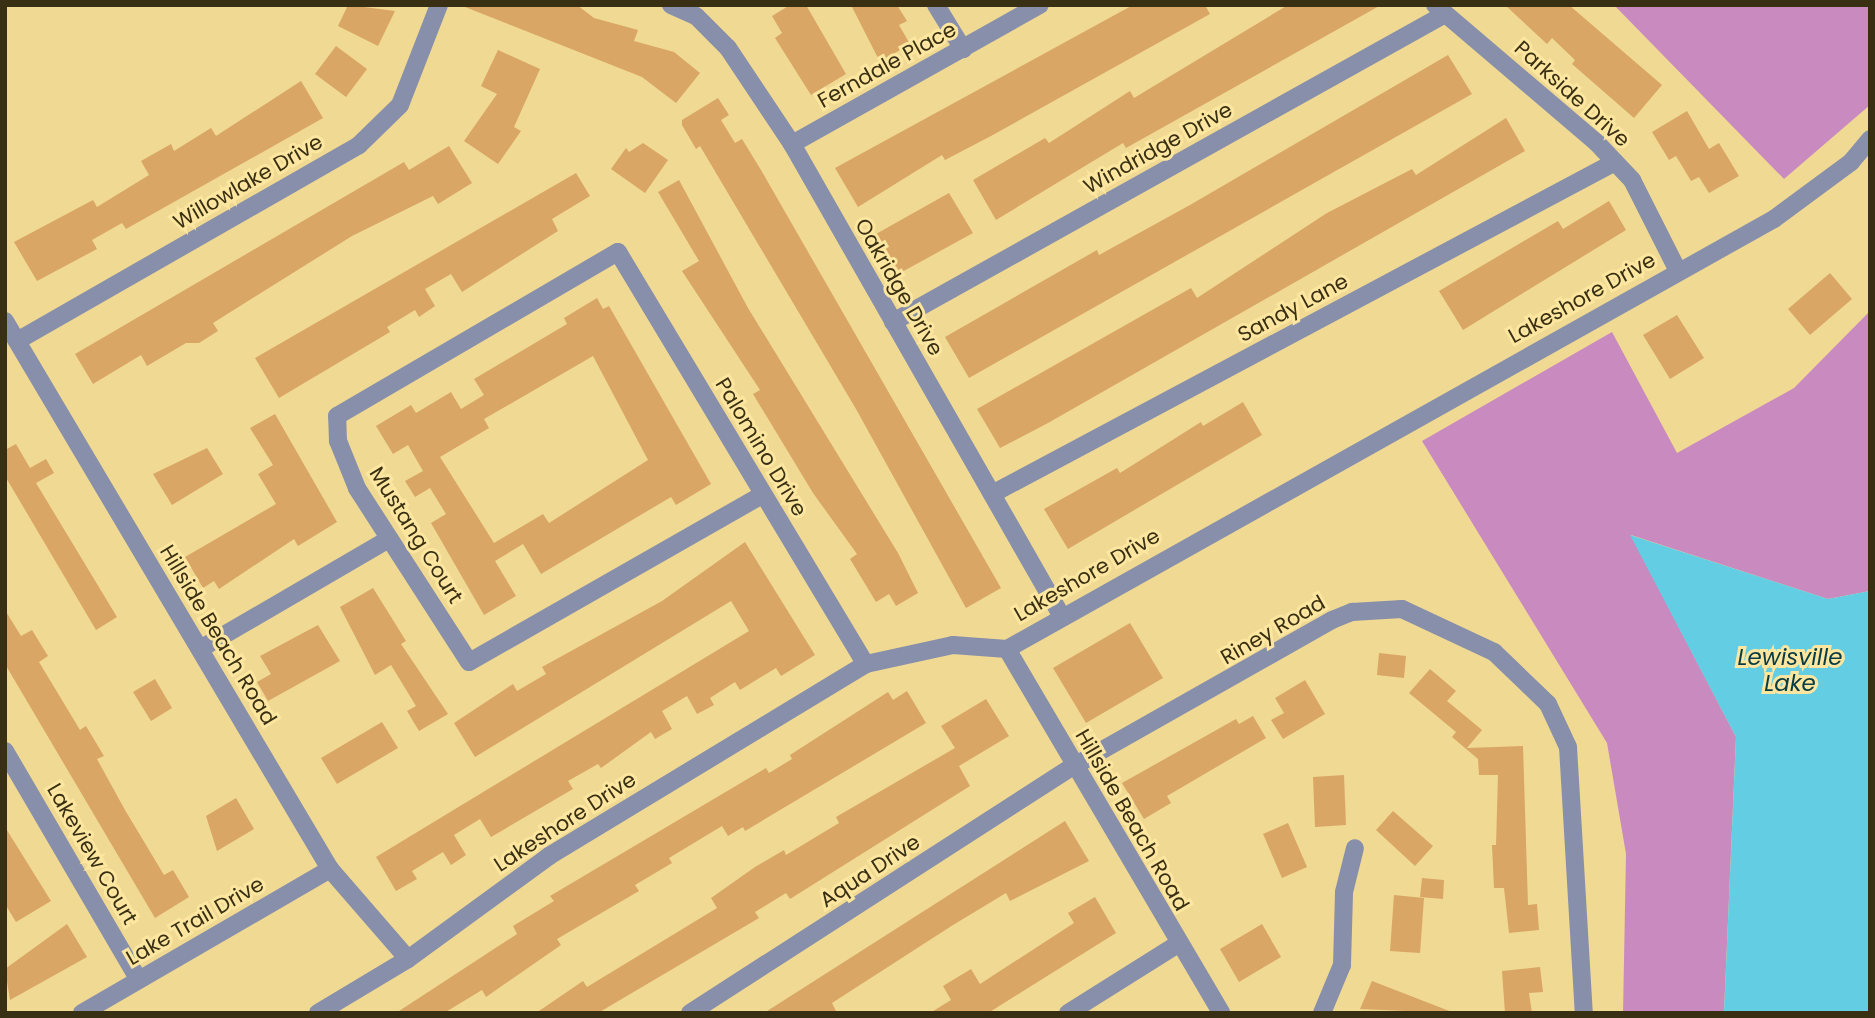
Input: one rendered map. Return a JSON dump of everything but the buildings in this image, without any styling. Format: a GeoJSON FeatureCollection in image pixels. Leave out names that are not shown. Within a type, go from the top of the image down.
{"type":"FeatureCollection","features":[{"type":"Feature","properties":{"kind":"street","name":"Willowlake Drive"},"geometry":{"type":"LineString","coordinates":[[17,341],[359,145],[400,105],[439,5]]}},
{"type":"Feature","properties":{"kind":"street","name":"Oakridge Drive"},"geometry":{"type":"LineString","coordinates":[[671,5],[696,16],[728,48],[792,144],[1060,615]]}},
{"type":"Feature","properties":{"kind":"street"},"geometry":{"type":"LineString","coordinates":[[936,5],[963,49]]}},
{"type":"Feature","properties":{"kind":"street","name":"Ferndale Place"},"geometry":{"type":"LineString","coordinates":[[792,144],[1040,5]]}},
{"type":"Feature","properties":{"kind":"street","name":"Parkside Drive"},"geometry":{"type":"LineString","coordinates":[[1440,10],[1615,162],[1632,180],[1678,271]]}},
{"type":"Feature","properties":{"kind":"street","name":"Windridge Drive"},"geometry":{"type":"LineString","coordinates":[[893,322],[1440,10]]}},
{"type":"Feature","properties":{"kind":"street","name":"Lakeshore Drive"},"geometry":{"type":"LineString","coordinates":[[318,1013],[408,959],[549,856],[866,664],[953,645],[1006,649],[1060,615],[1807,199],[1870,139]]}},
{"type":"Feature","properties":{"kind":"street","name":"Sandy Lane"},"geometry":{"type":"LineString","coordinates":[[992,494],[1615,162]]}},
{"type":"Feature","properties":{"kind":"street","name":"Palomino Drive"},"geometry":{"type":"LineString","coordinates":[[618,252],[866,664]]}},
{"type":"Feature","properties":{"kind":"street","name":"Mustang Court"},"geometry":{"type":"LineString","coordinates":[[618,252],[337,416],[344,461],[389,539],[469,662],[762,495]]}},
{"type":"Feature","properties":{"kind":"street","name":"Hillside Beach Road"},"geometry":{"type":"LineString","coordinates":[[5,321],[330,869],[408,959]]}},
{"type":"Feature","properties":{"kind":"street"},"geometry":{"type":"LineString","coordinates":[[200,649],[389,539]]}},
{"type":"Feature","properties":{"kind":"street","name":"Riney Road"},"geometry":{"type":"LineString","coordinates":[[1074,766],[1352,612],[1402,609],[1443,625],[1494,652],[1548,704],[1568,747],[1584,1013]]}},
{"type":"Feature","properties":{"kind":"street","name":"Hillside Beach Road"},"geometry":{"type":"LineString","coordinates":[[1006,649],[1220,1013]]}},
{"type":"Feature","properties":{"kind":"street","name":"Lakeview Court"},"geometry":{"type":"LineString","coordinates":[[5,751],[139,980]]}},
{"type":"Feature","properties":{"kind":"street","name":"Aqua Drive"},"geometry":{"type":"LineString","coordinates":[[690,1013],[1074,766]]}},
{"type":"Feature","properties":{"kind":"street"},"geometry":{"type":"LineString","coordinates":[[1322,1013],[1342,965],[1344,892],[1355,848]]}},
{"type":"Feature","properties":{"kind":"street","name":"Lake Trail Drive"},"geometry":{"type":"LineString","coordinates":[[82,1013],[330,869]]}},
{"type":"Feature","properties":{"kind":"street"},"geometry":{"type":"LineString","coordinates":[[1068,1013],[1178,944]]}},
{"type":"Feature","properties":{"kind":"shaded area"},"geometry":{"type":"Polygon","coordinates":[[[1614,5],[1870,5],[1870,105],[1784,179],[1614,5]]]}},
{"type":"Feature","properties":{"kind":"shaded area"},"geometry":{"type":"Polygon","coordinates":[[[1870,311],[1870,591],[1828,599],[1631,535],[1736,737],[1724,1013],[1623,1013],[1626,854],[1607,743],[1422,441],[1612,332],[1677,453],[1794,388],[1870,311]]]}},
{"type":"Feature","properties":{"kind":"water","name":"Lewisville Lake"},"geometry":{"type":"Polygon","coordinates":[[[1630,535],[1828,599],[1870,591],[1870,1013],[1724,1013],[1736,737],[1630,535]]]}}]}
